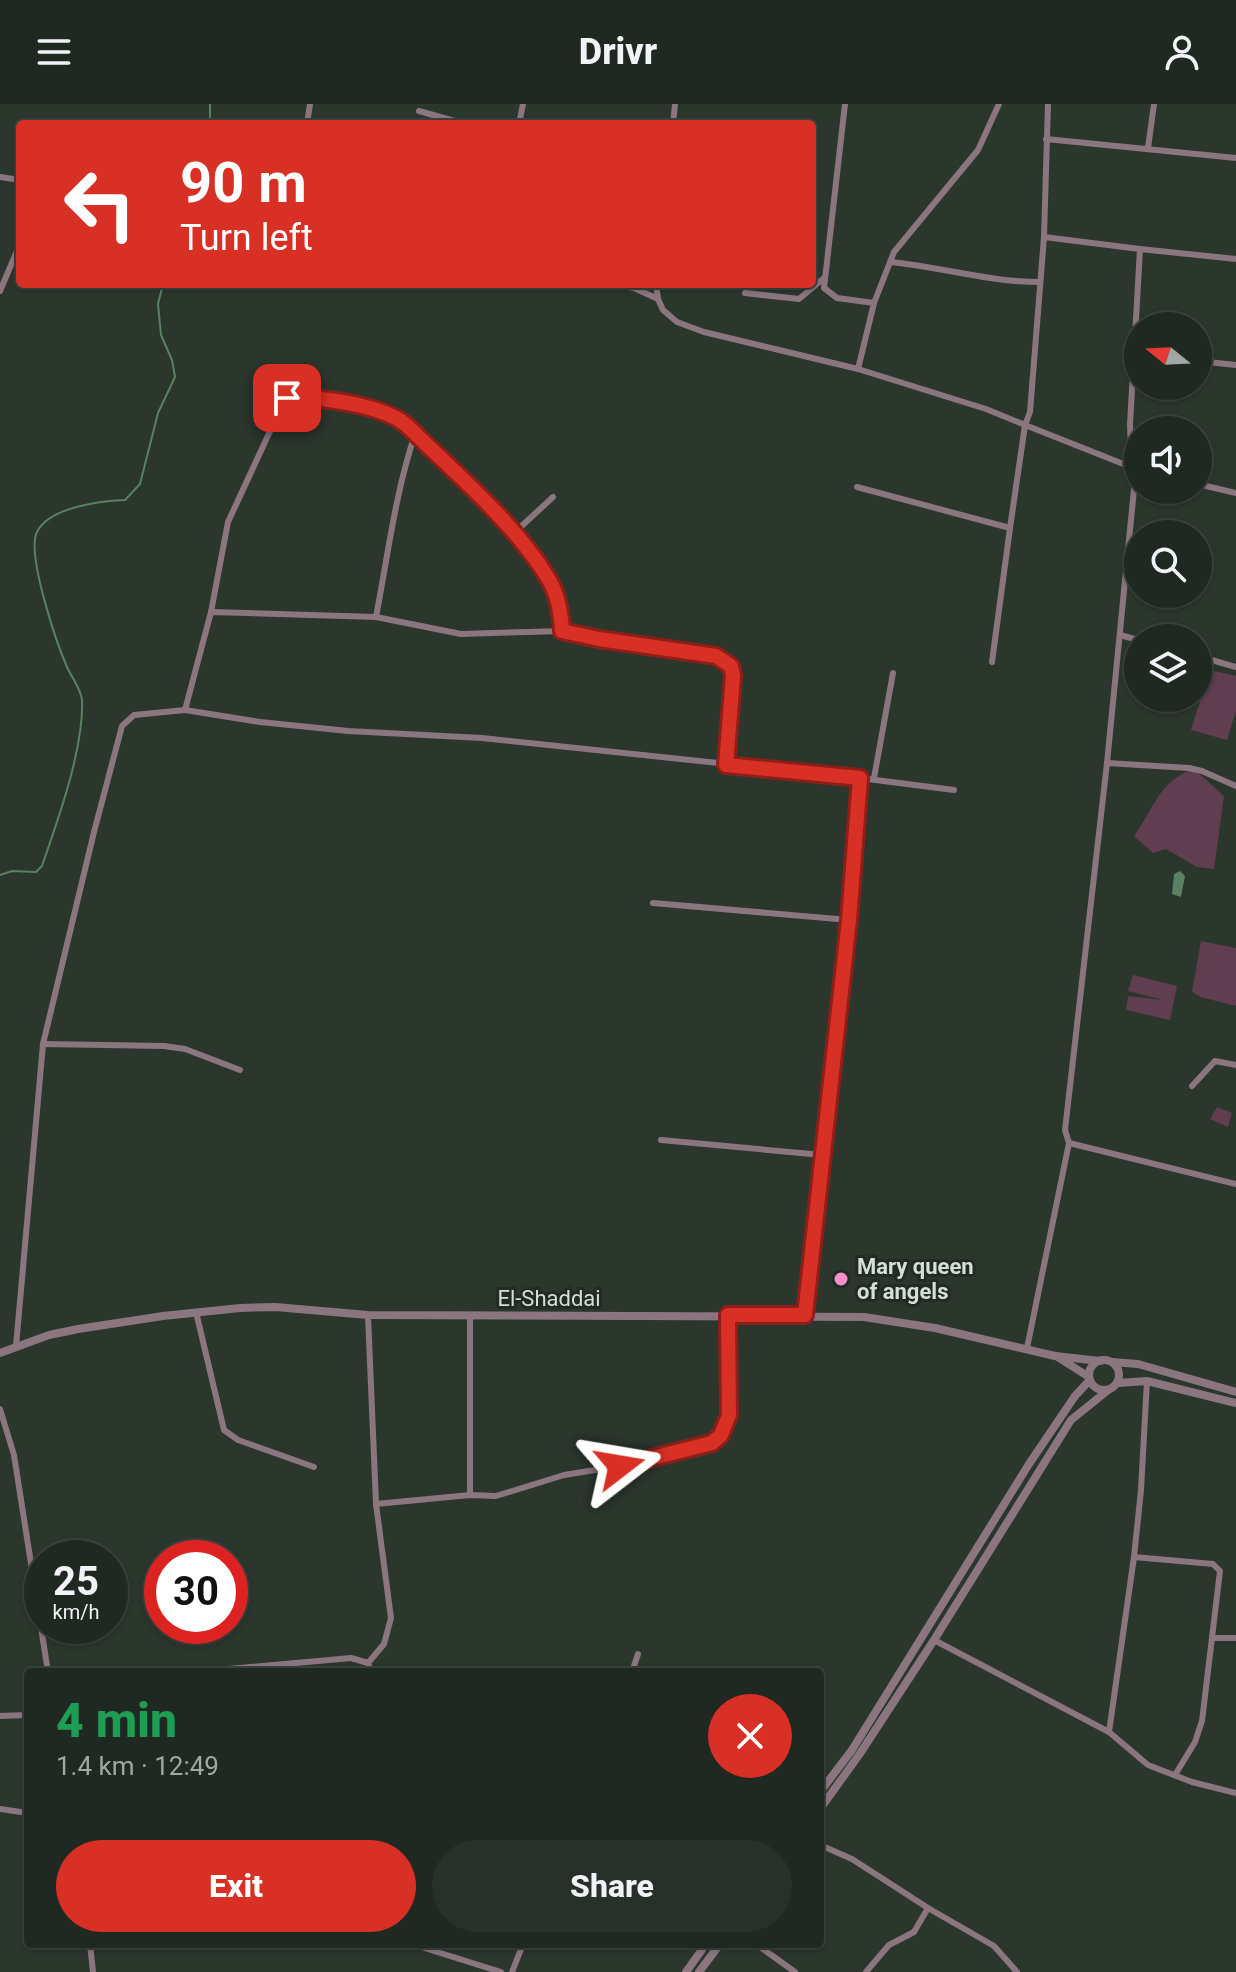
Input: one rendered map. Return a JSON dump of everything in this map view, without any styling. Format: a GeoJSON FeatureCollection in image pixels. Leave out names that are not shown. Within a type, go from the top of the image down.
{"type":"FeatureCollection","features":[{"type":"Feature","properties":{"kind":"street"},"geometry":{"type":"LineString","coordinates":[[845,104],[824,288],[837,298],[874,303]]}},
{"type":"Feature","properties":{"kind":"street"},"geometry":{"type":"LineString","coordinates":[[858,369],[874,303],[900,243],[978,150],[999,104]]}},
{"type":"Feature","properties":{"kind":"street"},"geometry":{"type":"LineString","coordinates":[[992,662],[1025,425],[1030,412],[1044,237],[1048,104]]}},
{"type":"Feature","properties":{"kind":"street"},"geometry":{"type":"LineString","coordinates":[[1148,148],[1154,104]]}},
{"type":"Feature","properties":{"kind":"street"},"geometry":{"type":"LineString","coordinates":[[419,111],[451,120]]}},
{"type":"Feature","properties":{"kind":"street"},"geometry":{"type":"LineString","coordinates":[[1046,139],[1236,158]]}},
{"type":"Feature","properties":{"kind":"street"},"geometry":{"type":"LineString","coordinates":[[1044,237],[1236,259]]}},
{"type":"Feature","properties":{"kind":"street"},"geometry":{"type":"LineString","coordinates":[[1138,312],[1140,249]]}},
{"type":"Feature","properties":{"kind":"street"},"geometry":{"type":"LineString","coordinates":[[0,291],[16,253]]}},
{"type":"Feature","properties":{"kind":"street"},"geometry":{"type":"LineString","coordinates":[[890,262],[925,265],[1009,282],[1040,282]]}},
{"type":"Feature","properties":{"kind":"street"},"geometry":{"type":"LineString","coordinates":[[816,285],[824,278]]}},
{"type":"Feature","properties":{"kind":"street"},"geometry":{"type":"LineString","coordinates":[[634,288],[658,299]]}},
{"type":"Feature","properties":{"kind":"street"},"geometry":{"type":"LineString","coordinates":[[657,288],[663,310],[677,322],[704,332],[858,369],[986,409],[1124,464]]}},
{"type":"Feature","properties":{"kind":"street"},"geometry":{"type":"LineString","coordinates":[[745,293],[799,299],[812,288]]}},
{"type":"Feature","properties":{"kind":"street"},"geometry":{"type":"LineString","coordinates":[[1212,362],[1236,365]]}},
{"type":"Feature","properties":{"kind":"street"},"geometry":{"type":"LineString","coordinates":[[185,710],[211,612],[228,522],[287,398],[364,408],[399,419],[459,475],[513,534],[549,580],[560,608],[562,631]]}},
{"type":"Feature","properties":{"kind":"street"},"geometry":{"type":"LineString","coordinates":[[376,617],[396,502],[415,434]]}},
{"type":"Feature","properties":{"kind":"street"},"geometry":{"type":"LineString","coordinates":[[857,487],[1010,528]]}},
{"type":"Feature","properties":{"kind":"street"},"geometry":{"type":"LineString","coordinates":[[1212,487],[1236,493]]}},
{"type":"Feature","properties":{"kind":"street"},"geometry":{"type":"LineString","coordinates":[[513,534],[553,497]]}},
{"type":"Feature","properties":{"kind":"street"},"geometry":{"type":"LineString","coordinates":[[1027,1348],[1069,1143],[1065,1130],[1133,504]]}},
{"type":"Feature","properties":{"kind":"street"},"geometry":{"type":"LineString","coordinates":[[211,612],[376,617],[461,634],[562,631],[687,650],[725,660],[731,666],[733,676],[726,765]]}},
{"type":"Feature","properties":{"kind":"street"},"geometry":{"type":"LineString","coordinates":[[1120,635],[1124,636]]}},
{"type":"Feature","properties":{"kind":"street"},"geometry":{"type":"LineString","coordinates":[[1212,660],[1236,667]]}},
{"type":"Feature","properties":{"kind":"street"},"geometry":{"type":"LineString","coordinates":[[874,778],[893,673]]}},
{"type":"Feature","properties":{"kind":"street"},"geometry":{"type":"LineString","coordinates":[[16,1346],[43,1044],[122,726],[134,715],[185,710],[260,722],[348,731],[482,738],[874,778],[954,790]]}},
{"type":"Feature","properties":{"kind":"street"},"geometry":{"type":"LineString","coordinates":[[1107,763],[1189,768],[1236,786]]}},
{"type":"Feature","properties":{"kind":"street"},"geometry":{"type":"LineString","coordinates":[[805,1315],[849,920],[860,778]]}},
{"type":"Feature","properties":{"kind":"street"},"geometry":{"type":"LineString","coordinates":[[653,903],[849,920]]}},
{"type":"Feature","properties":{"kind":"street"},"geometry":{"type":"LineString","coordinates":[[43,1044],[164,1046],[185,1049],[240,1070]]}},
{"type":"Feature","properties":{"kind":"street"},"geometry":{"type":"LineString","coordinates":[[1192,1086],[1215,1061],[1236,1065]]}},
{"type":"Feature","properties":{"kind":"street"},"geometry":{"type":"LineString","coordinates":[[661,1140],[822,1155]]}},
{"type":"Feature","properties":{"kind":"street"},"geometry":{"type":"LineString","coordinates":[[1069,1143],[1236,1184]]}},
{"type":"Feature","properties":{"kind":"street","name":"El-Shaddai"},"geometry":{"type":"LineString","coordinates":[[0,1353],[78,1329],[196,1312],[275,1307],[368,1315],[864,1317],[1055,1356],[1100,1361]]}},
{"type":"Feature","properties":{"kind":"street"},"geometry":{"type":"LineString","coordinates":[[196,1312],[224,1430],[238,1440],[314,1467]]}},
{"type":"Feature","properties":{"kind":"street"},"geometry":{"type":"LineString","coordinates":[[368,1315],[376,1504],[391,1618],[384,1644],[368,1663]]}},
{"type":"Feature","properties":{"kind":"street"},"geometry":{"type":"LineString","coordinates":[[376,1504],[470,1495],[496,1496],[564,1475],[620,1466],[712,1443],[721,1435],[729,1415],[728,1315]]}},
{"type":"Feature","properties":{"kind":"street"},"geometry":{"type":"LineString","coordinates":[[470,1316],[470,1495]]}},
{"type":"Feature","properties":{"kind":"street"},"geometry":{"type":"LineString","coordinates":[[1055,1356],[1089,1378],[1098,1390],[1107,1391]]}},
{"type":"Feature","properties":{"kind":"street"},"geometry":{"type":"LineString","coordinates":[[824,1788],[856,1753],[934,1640],[1045,1442],[1089,1378],[1092,1367],[1100,1361],[1138,1364],[1236,1392]]}},
{"type":"Feature","properties":{"kind":"street"},"geometry":{"type":"LineString","coordinates":[[1112,1362],[1118,1369],[1118,1383]]}},
{"type":"Feature","properties":{"kind":"street"},"geometry":{"type":"LineString","coordinates":[[1109,1732],[1134,1557],[1147,1381]]}},
{"type":"Feature","properties":{"kind":"street"},"geometry":{"type":"LineString","coordinates":[[824,1803],[990,1538],[1071,1420],[1118,1383],[1147,1381],[1236,1403]]}},
{"type":"Feature","properties":{"kind":"street"},"geometry":{"type":"LineString","coordinates":[[0,1409],[14,1455],[47,1668]]}},
{"type":"Feature","properties":{"kind":"street"},"geometry":{"type":"LineString","coordinates":[[1134,1557],[1217,1566],[1220,1571],[1202,1721],[1195,1742],[1175,1775]]}},
{"type":"Feature","properties":{"kind":"street"},"geometry":{"type":"LineString","coordinates":[[1212,1638],[1236,1638]]}},
{"type":"Feature","properties":{"kind":"street"},"geometry":{"type":"LineString","coordinates":[[934,1640],[1109,1732],[1148,1765],[1192,1782],[1236,1793]]}},
{"type":"Feature","properties":{"kind":"street"},"geometry":{"type":"LineString","coordinates":[[633,1668],[638,1654]]}},
{"type":"Feature","properties":{"kind":"street"},"geometry":{"type":"LineString","coordinates":[[240,1668],[351,1658],[368,1663]]}},
{"type":"Feature","properties":{"kind":"street"},"geometry":{"type":"LineString","coordinates":[[368,1663],[370,1668]]}},
{"type":"Feature","properties":{"kind":"street"},"geometry":{"type":"LineString","coordinates":[[0,1716],[24,1715]]}},
{"type":"Feature","properties":{"kind":"street"},"geometry":{"type":"LineString","coordinates":[[0,1809],[24,1812]]}},
{"type":"Feature","properties":{"kind":"street"},"geometry":{"type":"LineString","coordinates":[[824,1847],[852,1859],[994,1946],[1017,1972]]}},
{"type":"Feature","properties":{"kind":"street"},"geometry":{"type":"LineString","coordinates":[[866,1972],[889,1945],[917,1929],[928,1908]]}},
{"type":"Feature","properties":{"kind":"street"},"geometry":{"type":"LineString","coordinates":[[90,1948],[93,1972]]}},
{"type":"Feature","properties":{"kind":"street"},"geometry":{"type":"LineString","coordinates":[[425,1948],[501,1972]]}},
{"type":"Feature","properties":{"kind":"street"},"geometry":{"type":"LineString","coordinates":[[512,1972],[521,1948]]}},
{"type":"Feature","properties":{"kind":"street"},"geometry":{"type":"LineString","coordinates":[[686,1972],[703,1948]]}},
{"type":"Feature","properties":{"kind":"street"},"geometry":{"type":"LineString","coordinates":[[699,1972],[717,1948]]}},
{"type":"Feature","properties":{"kind":"street"},"geometry":{"type":"LineString","coordinates":[[762,1948],[795,1972]]}},
{"type":"Feature","properties":{"kind":"shaded area"},"geometry":{"type":"Polygon","coordinates":[[[1212,670],[1236,676],[1236,711],[1227,740],[1191,730],[1197,712],[1212,712],[1212,670]]]}},
{"type":"Feature","properties":{"kind":"shaded area"},"geometry":{"type":"Polygon","coordinates":[[[1194,769],[1224,796],[1214,869],[1197,867],[1166,849],[1153,853],[1134,836],[1165,788],[1194,769]]]}},
{"type":"Feature","properties":{"kind":"shaded area"},"geometry":{"type":"Polygon","coordinates":[[[1180,871],[1185,876],[1181,897],[1172,894],[1174,874],[1180,871]]]}},
{"type":"Feature","properties":{"kind":"shaded area"},"geometry":{"type":"Polygon","coordinates":[[[1201,941],[1236,948],[1236,1006],[1192,992],[1201,941]]]}},
{"type":"Feature","properties":{"kind":"shaded area"},"geometry":{"type":"Polygon","coordinates":[[[1133,975],[1177,986],[1170,1020],[1126,1010],[1128,996],[1163,1000],[1128,991],[1133,975]]]}},
{"type":"Feature","properties":{"kind":"shaded area"},"geometry":{"type":"Polygon","coordinates":[[[1217,1107],[1232,1113],[1228,1127],[1210,1119],[1217,1107]]]}},
{"type":"Feature","properties":{"kind":"waterway"},"geometry":{"type":"LineString","coordinates":[[210,104],[210,120]]}},
{"type":"Feature","properties":{"kind":"waterway"},"geometry":{"type":"LineString","coordinates":[[0,875],[12,871],[36,872],[42,866],[69,784],[82,719],[81,696],[67,667],[44,599],[36,559],[37,532],[43,523],[64,511],[125,500],[140,484],[158,413],[175,377],[172,360],[161,335],[158,304],[162,288]]}},
{"type":"Feature","properties":{"kind":"place","name":"Mary queen of angels"},"geometry":{"type":"Point","coordinates":[841,1279]}},
{"type":"Feature","properties":{"kind":"route"},"geometry":{"type":"LineString","coordinates":[[287,398],[352,404],[399,419],[459,475],[539,566],[549,580],[560,608],[562,631],[687,650],[725,660],[731,666],[733,676],[726,765],[860,778],[856,852],[805,1315],[728,1315],[729,1415],[721,1435],[712,1443],[620,1466]]}}]}
